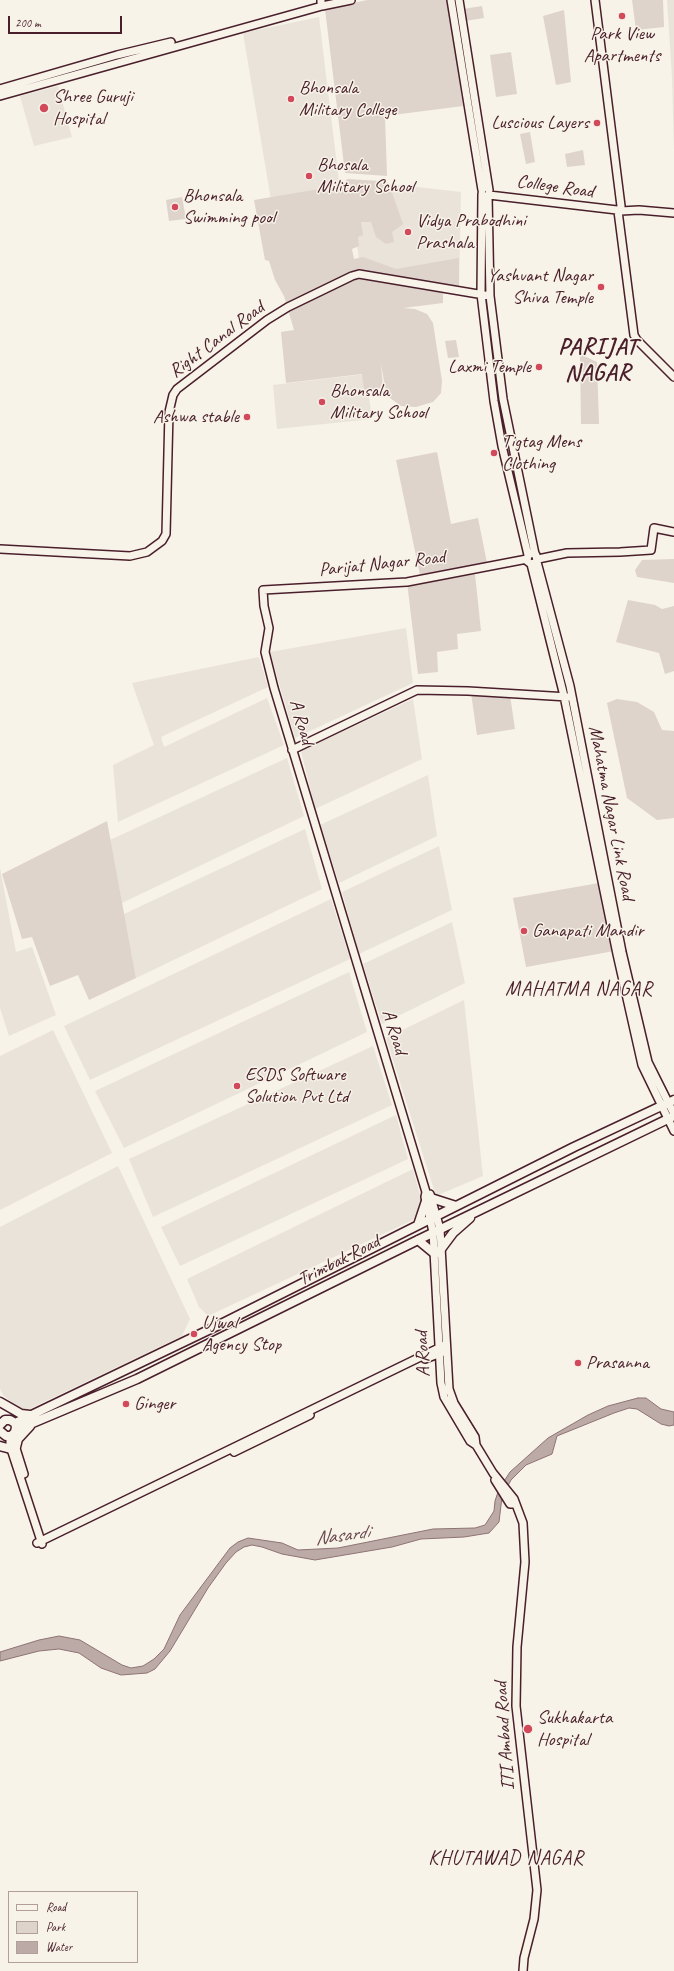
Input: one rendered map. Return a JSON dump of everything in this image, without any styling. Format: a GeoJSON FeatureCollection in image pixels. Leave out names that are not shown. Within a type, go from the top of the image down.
{"type":"FeatureCollection","features":[{"type":"Feature","properties":{"kind":"highway"},"geometry":{"type":"LineString","coordinates":[[8,1432],[30,1415],[221,1324],[493,1187],[670,1101]]}},
{"type":"Feature","properties":{"kind":"highway","name":"Trimbak Road"},"geometry":{"type":"LineString","coordinates":[[8,1432],[32,1424],[137,1379],[672,1116]]}},
{"type":"Feature","properties":{"kind":"highway"},"geometry":{"type":"LineString","coordinates":[[418,1225],[428,1197],[456,1206]]}},
{"type":"Feature","properties":{"kind":"highway"},"geometry":{"type":"LineString","coordinates":[[418,1240],[438,1252],[453,1233],[478,1211]]}},
{"type":"Feature","properties":{"kind":"highway"},"geometry":{"type":"LineString","coordinates":[[0,1402],[21,1414],[30,1415]]}},
{"type":"Feature","properties":{"kind":"highway"},"geometry":{"type":"LineString","coordinates":[[0,1424],[8,1419],[8,1432]]}},
{"type":"Feature","properties":{"kind":"highway"},"geometry":{"type":"LineString","coordinates":[[0,1446],[14,1448],[18,1439],[32,1424]]}},
{"type":"Feature","properties":{"kind":"street"},"geometry":{"type":"LineString","coordinates":[[0,96],[283,16],[351,0]]}},
{"type":"Feature","properties":{"kind":"street"},"geometry":{"type":"LineString","coordinates":[[451,0],[486,192]]}},
{"type":"Feature","properties":{"kind":"street"},"geometry":{"type":"LineString","coordinates":[[460,0],[486,192]]}},
{"type":"Feature","properties":{"kind":"street"},"geometry":{"type":"LineString","coordinates":[[595,0],[619,189],[619,224],[634,335],[637,340],[674,377]]}},
{"type":"Feature","properties":{"kind":"street"},"geometry":{"type":"LineString","coordinates":[[0,89],[117,55],[176,41],[323,1]]}},
{"type":"Feature","properties":{"kind":"street","name":"College Road"},"geometry":{"type":"LineString","coordinates":[[486,192],[619,209],[674,209]]}},
{"type":"Feature","properties":{"kind":"street","name":"Mahatma Nagar Link Road"},"geometry":{"type":"LineString","coordinates":[[486,192],[481,294],[494,401],[502,446],[533,559],[568,697],[617,954],[642,1065],[659,1091],[670,1101],[673,1129]]}},
{"type":"Feature","properties":{"kind":"street","name":"Mahatma Nagar Link Road"},"geometry":{"type":"LineString","coordinates":[[486,192],[490,296],[503,399],[533,559]]}},
{"type":"Feature","properties":{"kind":"street"},"geometry":{"type":"LineString","coordinates":[[619,209],[674,213]]}},
{"type":"Feature","properties":{"kind":"street","name":"Right Canal Road"},"geometry":{"type":"LineString","coordinates":[[0,549],[130,556],[146,552],[162,541],[166,534],[169,412],[173,395],[177,389],[242,339],[288,307],[359,274],[490,296]]}},
{"type":"Feature","properties":{"kind":"street","name":"Parijat Nagar Road"},"geometry":{"type":"LineString","coordinates":[[263,590],[407,582],[567,553],[650,550],[654,528],[674,532]]}},
{"type":"Feature","properties":{"kind":"street","name":"A Road"},"geometry":{"type":"LineString","coordinates":[[263,590],[264,606],[269,628],[265,652],[292,750],[434,1217],[437,1231],[442,1349],[450,1396],[475,1437],[476,1445],[495,1476]]}},
{"type":"Feature","properties":{"kind":"street"},"geometry":{"type":"LineString","coordinates":[[292,750],[417,690],[476,691],[568,697]]}},
{"type":"Feature","properties":{"kind":"street"},"geometry":{"type":"LineString","coordinates":[[653,1110],[659,1091]]}},
{"type":"Feature","properties":{"kind":"street"},"geometry":{"type":"LineString","coordinates":[[658,1123],[673,1129]]}},
{"type":"Feature","properties":{"kind":"street"},"geometry":{"type":"LineString","coordinates":[[8,1432],[43,1542],[442,1349]]}},
{"type":"Feature","properties":{"kind":"street","name":"ITI Ambad Road"},"geometry":{"type":"LineString","coordinates":[[495,1476],[513,1502],[523,1523],[525,1562],[517,1647],[516,1706],[537,1890],[534,1920],[524,1958],[523,1971]]}},
{"type":"Feature","properties":{"kind":"shaded area"},"geometry":{"type":"Polygon","coordinates":[[[667,0],[674,0],[674,150],[672,78],[667,0]]]}},
{"type":"Feature","properties":{"kind":"shaded area","name":"Bhonsala Military College"},"geometry":{"type":"Polygon","coordinates":[[[319,17],[340,190],[272,206],[243,33],[319,17]]]}},
{"type":"Feature","properties":{"kind":"shaded area","name":"Shree Guruji Hospital"},"geometry":{"type":"Polygon","coordinates":[[[58,86],[72,137],[34,146],[20,96],[58,86]]]}},
{"type":"Feature","properties":{"kind":"shaded area","name":"Vidya Prabodhini Prashala"},"geometry":{"type":"Polygon","coordinates":[[[347,179],[461,192],[459,289],[361,272],[347,179]]]}},
{"type":"Feature","properties":{"kind":"shaded area","name":"Bhonsala Military School"},"geometry":{"type":"Polygon","coordinates":[[[366,374],[372,419],[277,429],[273,385],[366,374]]]}},
{"type":"Feature","properties":{"kind":"shaded area"},"geometry":{"type":"Polygon","coordinates":[[[406,628],[413,683],[295,738],[270,652],[406,628]]]}},
{"type":"Feature","properties":{"kind":"shaded area"},"geometry":{"type":"Polygon","coordinates":[[[259,657],[268,687],[161,737],[164,747],[267,698],[284,745],[118,822],[113,765],[154,745],[132,683],[259,657]]]}},
{"type":"Feature","properties":{"kind":"shaded area"},"geometry":{"type":"Polygon","coordinates":[[[413,699],[422,759],[315,809],[301,751],[413,699]]]}},
{"type":"Feature","properties":{"kind":"shaded area"},"geometry":{"type":"Polygon","coordinates":[[[287,758],[304,816],[122,903],[110,840],[287,758]]]}},
{"type":"Feature","properties":{"kind":"shaded area"},"geometry":{"type":"Polygon","coordinates":[[[428,775],[437,836],[339,883],[320,825],[428,775]]]}},
{"type":"Feature","properties":{"kind":"shaded area"},"geometry":{"type":"Polygon","coordinates":[[[305,829],[322,889],[136,978],[124,914],[305,829]]]}},
{"type":"Feature","properties":{"kind":"shaded area"},"geometry":{"type":"Polygon","coordinates":[[[439,846],[452,910],[359,954],[342,892],[439,846]]]}},
{"type":"Feature","properties":{"kind":"shaded area"},"geometry":{"type":"Polygon","coordinates":[[[0,868],[16,952],[32,947],[56,1015],[9,1036],[0,1008],[0,868]]]}},
{"type":"Feature","properties":{"kind":"shaded area"},"geometry":{"type":"Polygon","coordinates":[[[331,899],[350,959],[90,1080],[64,1026],[331,899]]]}},
{"type":"Feature","properties":{"kind":"shaded area"},"geometry":{"type":"Polygon","coordinates":[[[452,922],[465,983],[382,1024],[363,964],[452,922]]]}},
{"type":"Feature","properties":{"kind":"shaded area"},"geometry":{"type":"Polygon","coordinates":[[[349,972],[367,1032],[124,1148],[95,1091],[349,972]]]}},
{"type":"Feature","properties":{"kind":"shaded area"},"geometry":{"type":"Polygon","coordinates":[[[464,1000],[483,1176],[436,1196],[386,1038],[464,1000]]]}},
{"type":"Feature","properties":{"kind":"shaded area"},"geometry":{"type":"Polygon","coordinates":[[[53,1030],[112,1153],[0,1210],[0,1056],[53,1030]]]}},
{"type":"Feature","properties":{"kind":"shaded area"},"geometry":{"type":"Polygon","coordinates":[[[373,1046],[392,1105],[153,1217],[129,1159],[373,1046]]]}},
{"type":"Feature","properties":{"kind":"shaded area"},"geometry":{"type":"Polygon","coordinates":[[[396,1115],[408,1159],[180,1266],[161,1227],[396,1115]]]}},
{"type":"Feature","properties":{"kind":"shaded area"},"geometry":{"type":"Polygon","coordinates":[[[118,1166],[190,1319],[182,1336],[23,1412],[3,1395],[0,1389],[0,1227],[118,1166]]]}},
{"type":"Feature","properties":{"kind":"shaded area"},"geometry":{"type":"Polygon","coordinates":[[[413,1169],[422,1203],[413,1220],[208,1316],[199,1307],[187,1279],[413,1169]]]}},
{"type":"Feature","properties":{"kind":"green space"},"geometry":{"type":"Polygon","coordinates":[[[367,0],[448,0],[463,106],[385,116],[387,176],[345,173],[325,9],[367,0]]]}},
{"type":"Feature","properties":{"kind":"green space"},"geometry":{"type":"Polygon","coordinates":[[[632,0],[663,0],[664,27],[636,30],[632,0]]]}},
{"type":"Feature","properties":{"kind":"green space"},"geometry":{"type":"Polygon","coordinates":[[[482,6],[484,18],[465,21],[463,9],[482,6]]]}},
{"type":"Feature","properties":{"kind":"green space"},"geometry":{"type":"Polygon","coordinates":[[[564,10],[571,82],[556,85],[543,16],[564,10]]]}},
{"type":"Feature","properties":{"kind":"green space"},"geometry":{"type":"Polygon","coordinates":[[[511,52],[517,94],[496,97],[490,55],[511,52]]]}},
{"type":"Feature","properties":{"kind":"green space"},"geometry":{"type":"Polygon","coordinates":[[[530,132],[535,162],[526,164],[520,134],[530,132]]]}},
{"type":"Feature","properties":{"kind":"green space"},"geometry":{"type":"Polygon","coordinates":[[[583,150],[585,165],[567,167],[565,154],[583,150]]]}},
{"type":"Feature","properties":{"kind":"green space"},"geometry":{"type":"Polygon","coordinates":[[[347,179],[381,181],[389,184],[403,224],[392,232],[394,242],[386,244],[376,237],[371,222],[361,222],[363,235],[358,237],[359,246],[352,249],[354,259],[363,257],[396,269],[459,258],[459,289],[443,286],[443,303],[403,308],[415,309],[427,314],[433,323],[442,381],[441,393],[433,402],[416,407],[401,406],[390,398],[385,387],[381,364],[383,388],[364,390],[362,374],[286,383],[281,332],[294,330],[284,296],[275,280],[269,261],[265,260],[254,200],[343,185],[347,179]]]}},
{"type":"Feature","properties":{"kind":"green space","name":"Bhonsala Swimming pool"},"geometry":{"type":"Polygon","coordinates":[[[182,197],[186,219],[169,221],[166,200],[182,197]]]}},
{"type":"Feature","properties":{"kind":"green space"},"geometry":{"type":"Polygon","coordinates":[[[456,340],[459,357],[448,358],[445,341],[456,340]]]}},
{"type":"Feature","properties":{"kind":"green space"},"geometry":{"type":"Polygon","coordinates":[[[580,354],[597,362],[599,424],[581,424],[580,354]]]}},
{"type":"Feature","properties":{"kind":"green space"},"geometry":{"type":"Polygon","coordinates":[[[437,452],[451,524],[478,518],[487,563],[420,575],[396,460],[437,452]]]}},
{"type":"Feature","properties":{"kind":"green space"},"geometry":{"type":"Polygon","coordinates":[[[674,559],[674,583],[637,577],[635,570],[642,560],[674,559]]]}},
{"type":"Feature","properties":{"kind":"green space"},"geometry":{"type":"Polygon","coordinates":[[[475,574],[481,631],[457,634],[458,649],[437,652],[438,672],[418,674],[407,582],[475,574]]]}},
{"type":"Feature","properties":{"kind":"green space"},"geometry":{"type":"Polygon","coordinates":[[[628,600],[655,605],[662,609],[674,606],[674,671],[665,674],[659,653],[616,642],[628,600]]]}},
{"type":"Feature","properties":{"kind":"green space"},"geometry":{"type":"Polygon","coordinates":[[[471,693],[510,695],[515,729],[477,735],[471,693]]]}},
{"type":"Feature","properties":{"kind":"green space"},"geometry":{"type":"Polygon","coordinates":[[[617,699],[637,702],[654,712],[662,730],[674,731],[674,818],[657,820],[627,798],[607,703],[617,699]]]}},
{"type":"Feature","properties":{"kind":"green space"},"geometry":{"type":"Polygon","coordinates":[[[107,821],[136,978],[89,1000],[78,975],[50,986],[32,937],[22,939],[2,874],[107,821]]]}},
{"type":"Feature","properties":{"kind":"green space"},"geometry":{"type":"Polygon","coordinates":[[[599,883],[614,951],[526,967],[513,898],[599,883]]]}},
{"type":"Feature","properties":{"kind":"water"},"geometry":{"type":"Polygon","coordinates":[[[638,1398],[646,1398],[661,1409],[674,1412],[674,1425],[669,1426],[661,1424],[637,1409],[629,1408],[557,1436],[552,1454],[526,1465],[511,1480],[502,1497],[499,1522],[489,1533],[464,1537],[421,1539],[392,1547],[315,1560],[282,1554],[252,1545],[244,1547],[236,1552],[226,1563],[208,1588],[170,1651],[155,1669],[147,1673],[121,1675],[101,1668],[79,1653],[59,1649],[39,1651],[0,1661],[0,1652],[39,1640],[59,1636],[80,1640],[122,1665],[131,1668],[143,1666],[154,1659],[164,1649],[180,1615],[230,1548],[238,1542],[248,1538],[282,1543],[298,1550],[338,1548],[433,1529],[475,1528],[485,1525],[494,1511],[495,1501],[499,1489],[510,1472],[548,1438],[588,1415],[608,1406],[638,1398]]]}},
{"type":"Feature","properties":{"kind":"place","name":"Park View Apartments"},"geometry":{"type":"Point","coordinates":[622,16]}},
{"type":"Feature","properties":{"kind":"place","name":"Bhonsala Military College"},"geometry":{"type":"Point","coordinates":[291,99]}},
{"type":"Feature","properties":{"kind":"place","name":"Shree Guruji Hospital"},"geometry":{"type":"Point","coordinates":[44,108]}},
{"type":"Feature","properties":{"kind":"place","name":"Luscious Layers"},"geometry":{"type":"Point","coordinates":[597,123]}},
{"type":"Feature","properties":{"kind":"place","name":"Bhosala Military School"},"geometry":{"type":"Point","coordinates":[309,176]}},
{"type":"Feature","properties":{"kind":"place","name":"Bhonsala Swimming pool"},"geometry":{"type":"Point","coordinates":[175,207]}},
{"type":"Feature","properties":{"kind":"place","name":"Vidya Prabodhini Prashala"},"geometry":{"type":"Point","coordinates":[408,232]}},
{"type":"Feature","properties":{"kind":"place","name":"Yashvant Nagar Shiva Temple"},"geometry":{"type":"Point","coordinates":[601,287]}},
{"type":"Feature","properties":{"kind":"place","name":"Laxmi Temple"},"geometry":{"type":"Point","coordinates":[539,367]}},
{"type":"Feature","properties":{"kind":"place","name":"Bhonsala Military School"},"geometry":{"type":"Point","coordinates":[322,402]}},
{"type":"Feature","properties":{"kind":"place","name":"Ashwa stable"},"geometry":{"type":"Point","coordinates":[247,417]}},
{"type":"Feature","properties":{"kind":"place","name":"Tigtag Mens Clothing"},"geometry":{"type":"Point","coordinates":[494,453]}},
{"type":"Feature","properties":{"kind":"place","name":"Ganapati Mandir"},"geometry":{"type":"Point","coordinates":[524,931]}},
{"type":"Feature","properties":{"kind":"place","name":"ESDS Software Solution Pvt Ltd"},"geometry":{"type":"Point","coordinates":[237,1086]}},
{"type":"Feature","properties":{"kind":"place","name":"Ujwal Agency Stop"},"geometry":{"type":"Point","coordinates":[194,1334]}},
{"type":"Feature","properties":{"kind":"place","name":"Prasanna"},"geometry":{"type":"Point","coordinates":[578,1363]}},
{"type":"Feature","properties":{"kind":"place","name":"Ginger"},"geometry":{"type":"Point","coordinates":[126,1404]}},
{"type":"Feature","properties":{"kind":"place","name":"Sukhakarta Hospital"},"geometry":{"type":"Point","coordinates":[528,1729]}},
{"type":"Feature","properties":{"kind":"district","name":"PARIJAT NAGAR"},"geometry":{"type":"Point","coordinates":[598,361]}},
{"type":"Feature","properties":{"kind":"district","name":"MAHATMA NAGAR"},"geometry":{"type":"Point","coordinates":[579,990]}},
{"type":"Feature","properties":{"kind":"district","name":"KHUTAWAD NAGAR"},"geometry":{"type":"Point","coordinates":[506,1859]}},
{"type":"Feature","properties":{"kind":"water label","name":"Nasardi"},"geometry":{"type":"Point","coordinates":[342,1536]}}]}
